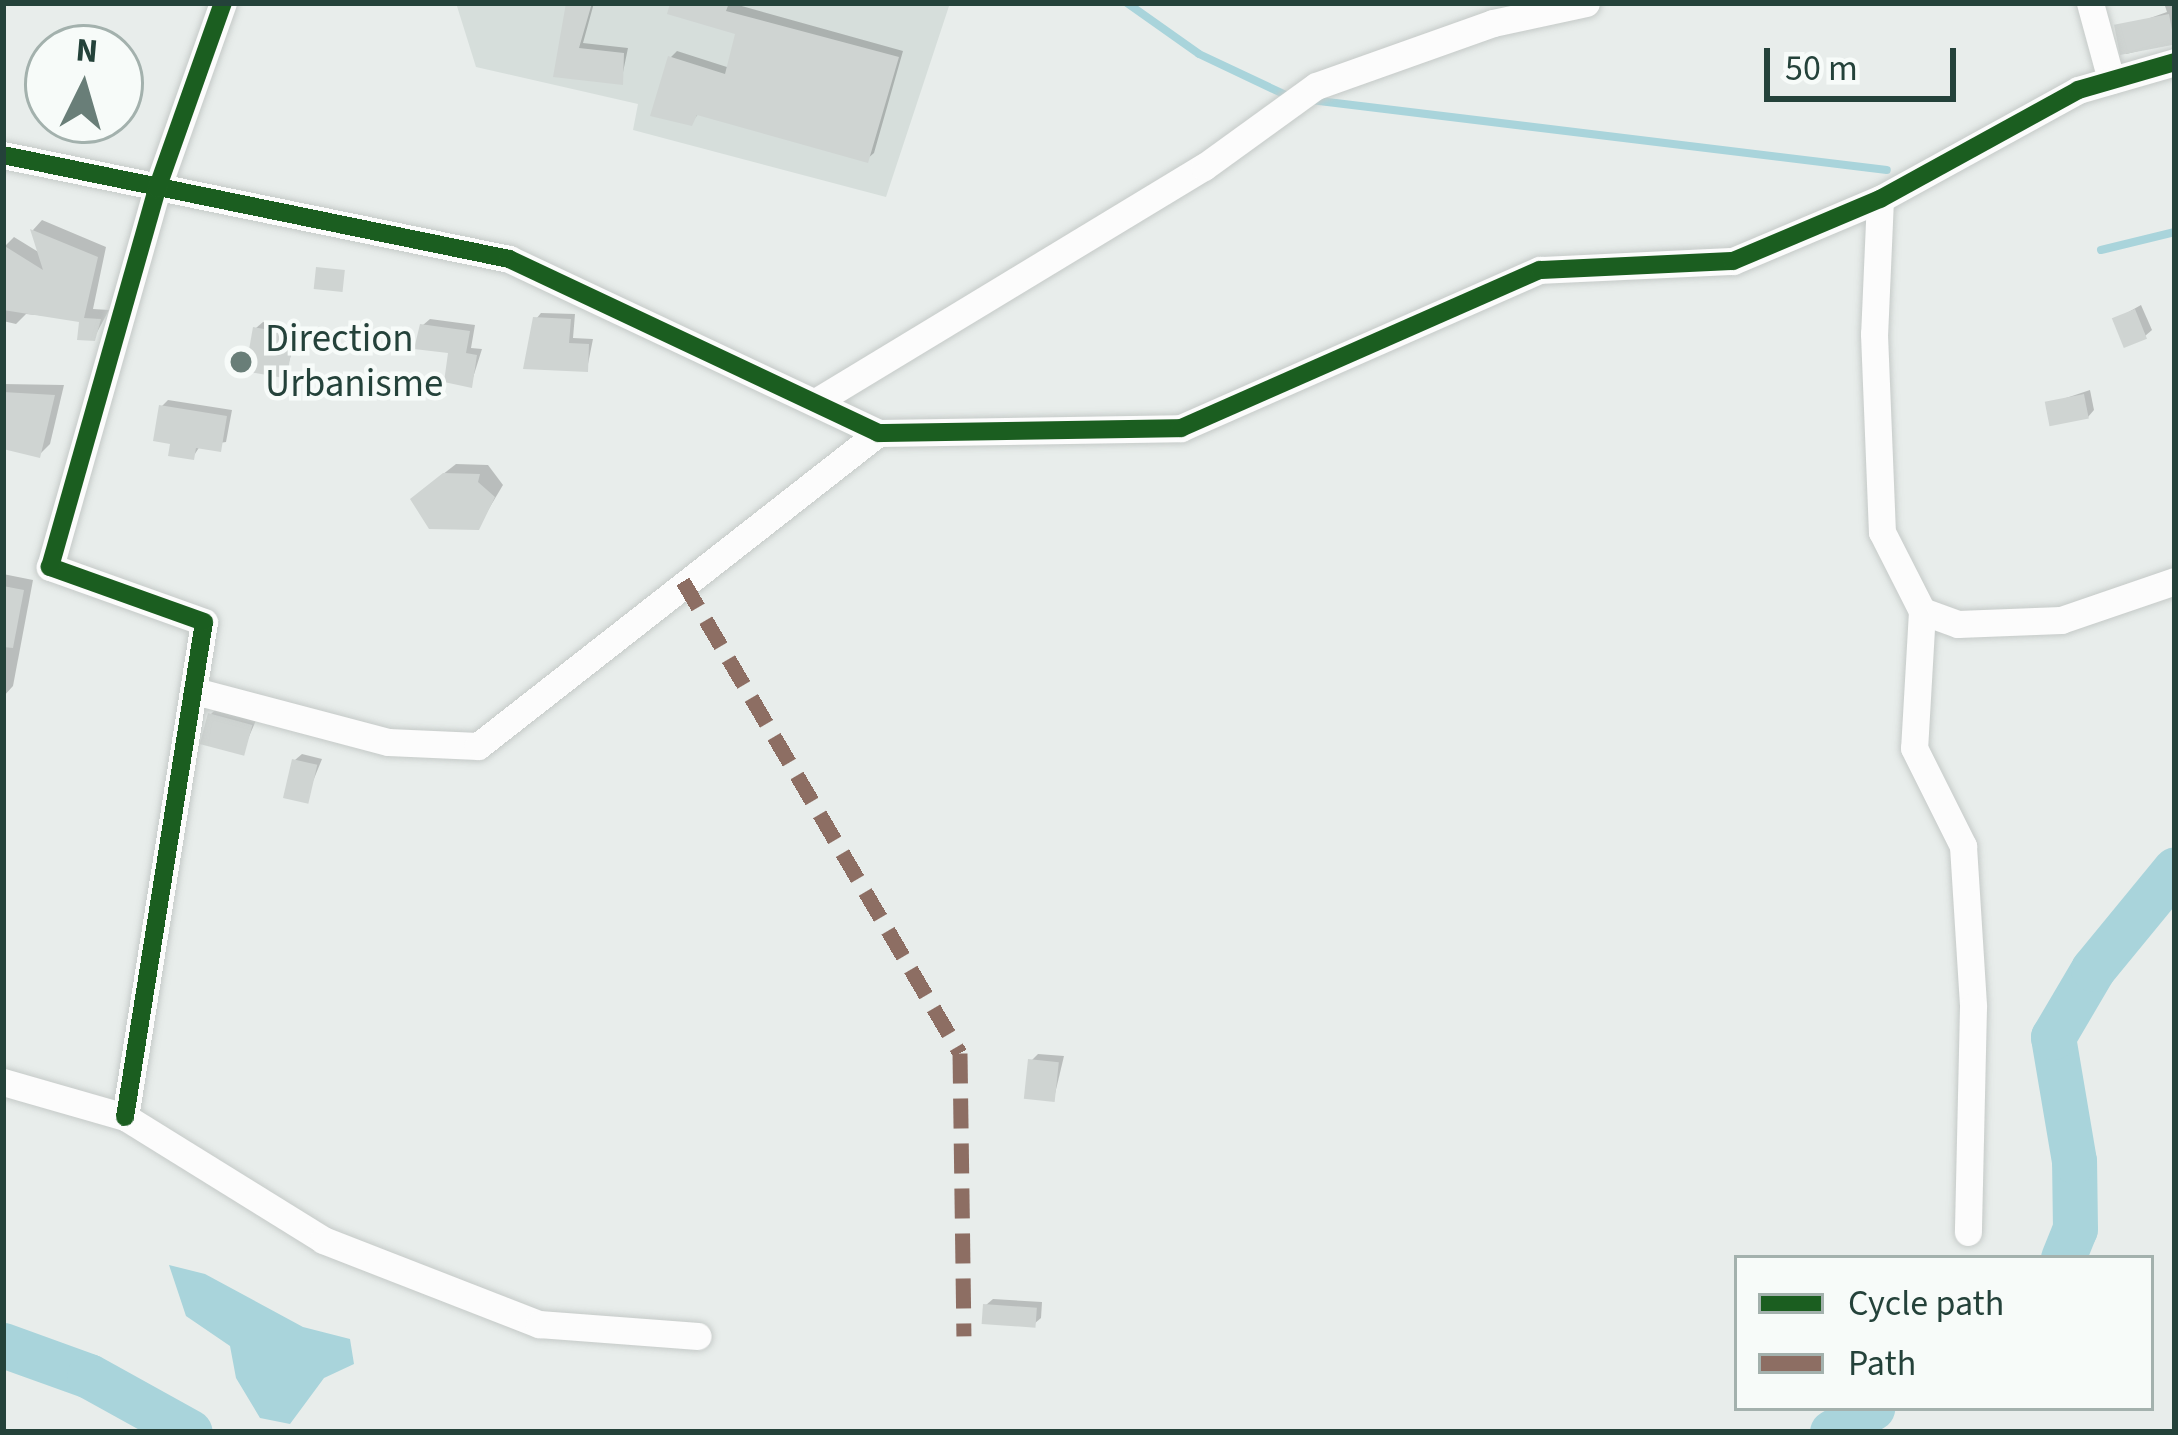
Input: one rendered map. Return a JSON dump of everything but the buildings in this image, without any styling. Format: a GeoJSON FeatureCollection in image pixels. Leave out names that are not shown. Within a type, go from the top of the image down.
{"type":"FeatureCollection","features":[{"type":"Feature","properties":{"kind":"street"},"geometry":{"type":"LineString","coordinates":[[125,1117],[205,622],[50,567],[157,189],[223,3]]}},
{"type":"Feature","properties":{"kind":"street"},"geometry":{"type":"LineString","coordinates":[[817,400],[1204,167],[1316,86],[1493,23],[1586,3]]}},
{"type":"Feature","properties":{"kind":"street"},"geometry":{"type":"LineString","coordinates":[[2090,3],[2111,80]]}},
{"type":"Feature","properties":{"kind":"street"},"geometry":{"type":"LineString","coordinates":[[3,155],[509,259],[817,400],[878,433],[1181,428],[1540,270],[1733,261],[1880,199],[1992,134],[2111,80],[2175,62]]}},
{"type":"Feature","properties":{"kind":"street"},"geometry":{"type":"LineString","coordinates":[[1880,199],[1874,334],[1882,532],[1922,611],[1922,710],[1914,748],[1963,846],[1973,1007],[1968,1232]]}},
{"type":"Feature","properties":{"kind":"street"},"geometry":{"type":"LineString","coordinates":[[195,692],[388,742],[478,746],[878,433]]}},
{"type":"Feature","properties":{"kind":"street"},"geometry":{"type":"LineString","coordinates":[[1922,611],[1958,624],[2061,620],[2175,581]]}},
{"type":"Feature","properties":{"kind":"street"},"geometry":{"type":"LineString","coordinates":[[3,1082],[125,1117],[323,1240],[539,1324],[698,1336]]}},
{"type":"Feature","properties":{"kind":"shaded area"},"geometry":{"type":"Polygon","coordinates":[[[456,3],[950,3],[886,197],[633,130],[638,104],[476,67],[456,3]]]}},
{"type":"Feature","properties":{"kind":"water"},"geometry":{"type":"Polygon","coordinates":[[[169,1265],[205,1274],[303,1327],[350,1339],[354,1364],[324,1378],[290,1424],[260,1418],[236,1378],[230,1346],[186,1316],[169,1265]]]}},
{"type":"Feature","properties":{"kind":"waterway"},"geometry":{"type":"LineString","coordinates":[[1127,3],[1199,54],[1290,97]]}},
{"type":"Feature","properties":{"kind":"waterway"},"geometry":{"type":"LineString","coordinates":[[1311,100],[1887,170]]}},
{"type":"Feature","properties":{"kind":"waterway"},"geometry":{"type":"LineString","coordinates":[[2101,250],[2175,232]]}},
{"type":"Feature","properties":{"kind":"waterway"},"geometry":{"type":"LineString","coordinates":[[2064,1255],[2075,1229],[2074,1161],[2053,1037],[2093,969],[2175,869]]}},
{"type":"Feature","properties":{"kind":"waterway"},"geometry":{"type":"LineString","coordinates":[[3,1345],[89,1376],[190,1432]]}},
{"type":"Feature","properties":{"kind":"waterway"},"geometry":{"type":"LineString","coordinates":[[1832,1432],[1867,1411]]}},
{"type":"Feature","properties":{"kind":"marked path"},"geometry":{"type":"LineString","coordinates":[[683,581],[960,1053],[964,1336]]}},
{"type":"Feature","properties":{"kind":"cycle path"},"geometry":{"type":"LineString","coordinates":[[125,1117],[204,622],[50,567],[157,189],[223,3]]}},
{"type":"Feature","properties":{"kind":"cycle path"},"geometry":{"type":"LineString","coordinates":[[3,155],[509,259],[878,433],[1181,428],[1540,270],[1733,261],[1880,199],[2078,90],[2175,62]]}},
{"type":"Feature","properties":{"kind":"place","name":"Direction Urbanisme"},"geometry":{"type":"Point","coordinates":[241,362]}}]}
